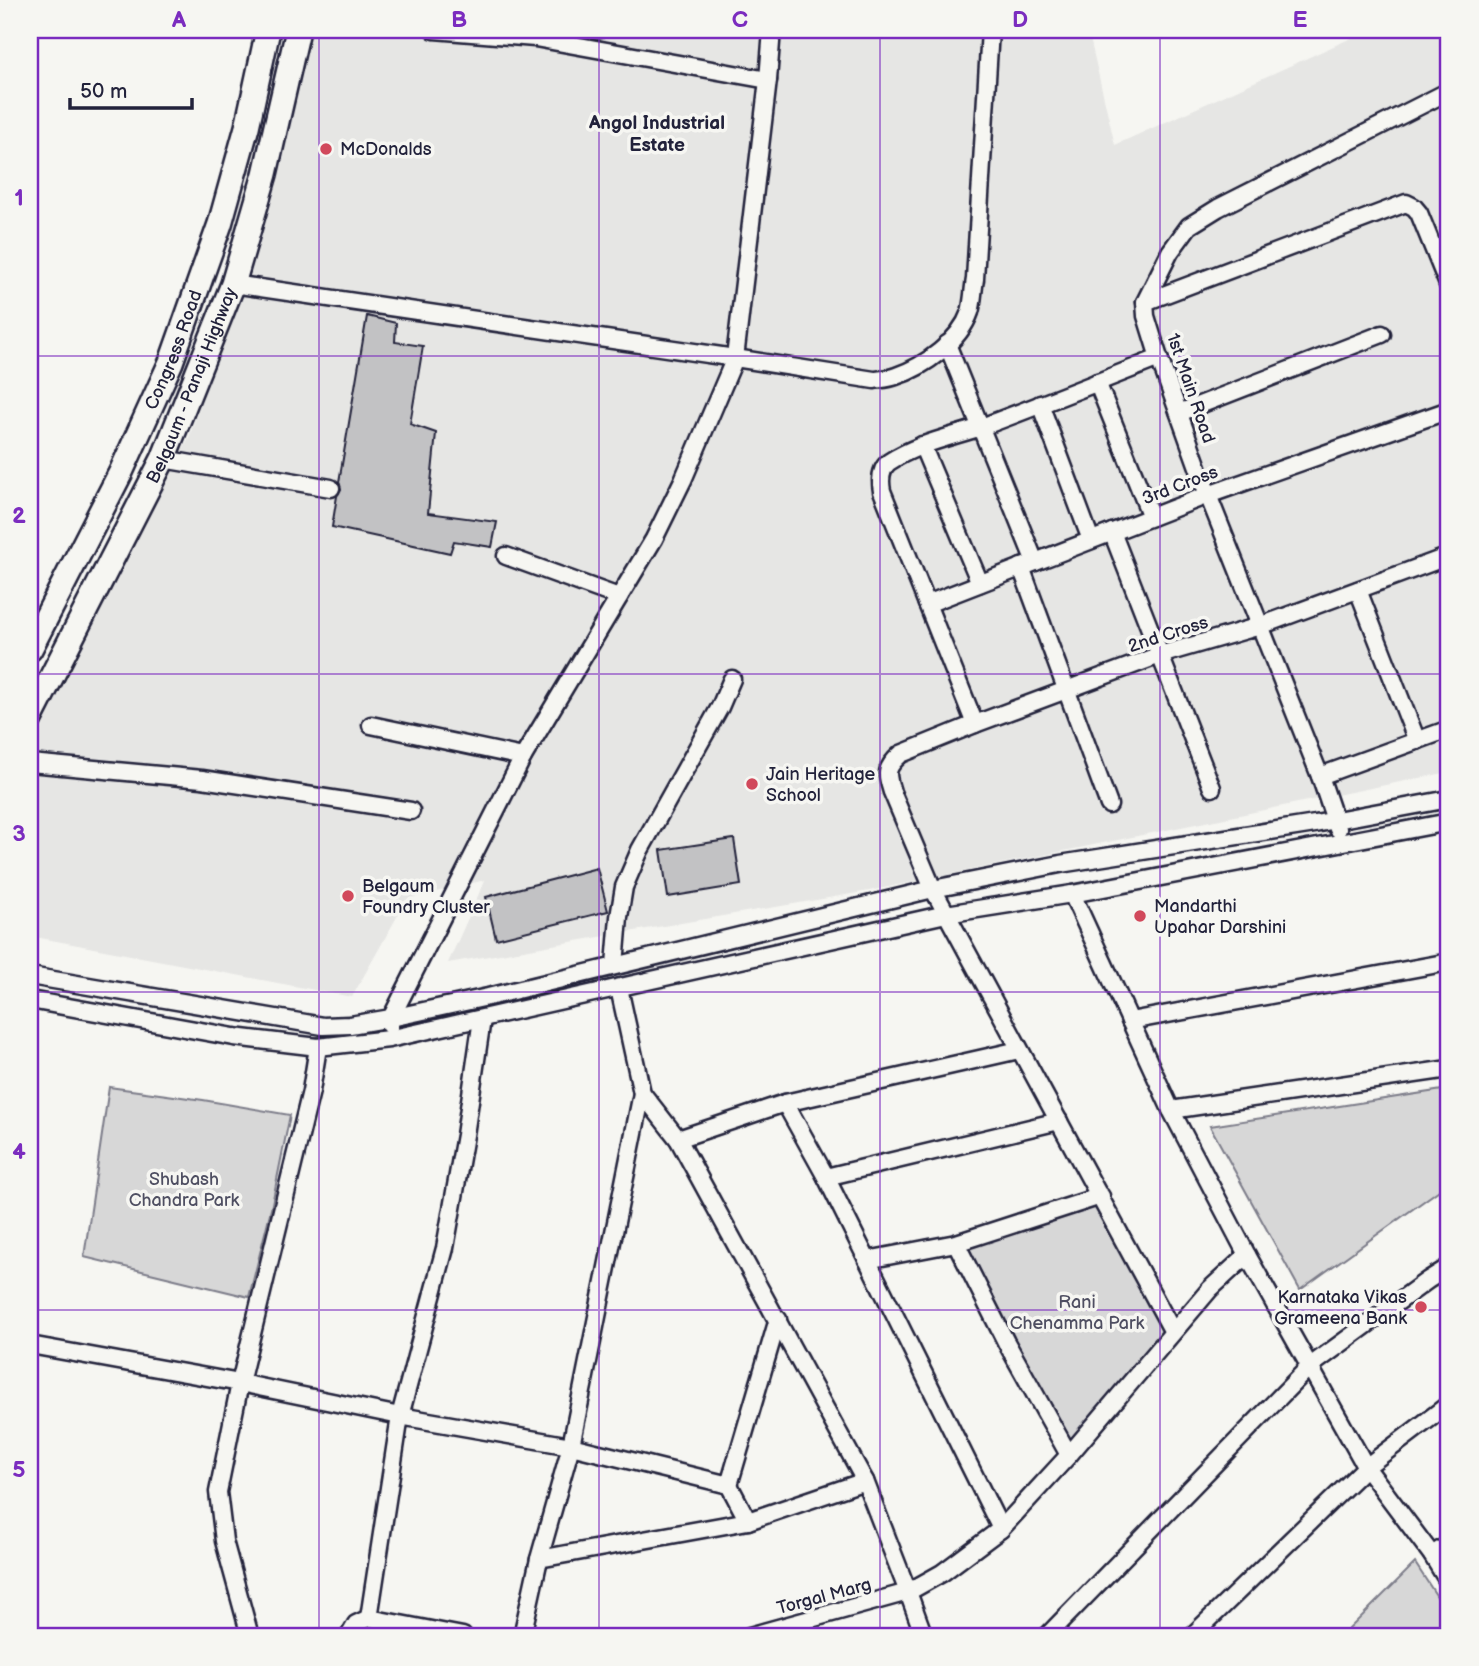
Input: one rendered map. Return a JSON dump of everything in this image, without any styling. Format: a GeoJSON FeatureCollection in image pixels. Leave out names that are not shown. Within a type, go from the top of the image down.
{"type":"FeatureCollection","features":[{"type":"Feature","properties":{"kind":"highway","name":"Congress Road"},"geometry":{"type":"LineString","coordinates":[[30,649],[121,472],[171,362],[220,224],[247,127],[268,30]]}},
{"type":"Feature","properties":{"kind":"highway","name":"Belgaum - Panaji Highway"},"geometry":{"type":"LineString","coordinates":[[30,719],[163,459],[233,284],[265,174],[298,30]]}},
{"type":"Feature","properties":{"kind":"street"},"geometry":{"type":"LineString","coordinates":[[434,30],[535,38],[768,80]]}},
{"type":"Feature","properties":{"kind":"street"},"geometry":{"type":"LineString","coordinates":[[389,1039],[391,1018],[523,757],[654,539],[683,480],[735,358],[772,30]]}},
{"type":"Feature","properties":{"kind":"street"},"geometry":{"type":"LineString","coordinates":[[233,284],[874,380],[893,377],[919,366],[947,344],[960,331],[970,312],[975,279],[990,30]]}},
{"type":"Feature","properties":{"kind":"street"},"geometry":{"type":"LineString","coordinates":[[1145,302],[1170,252],[1189,226],[1217,208],[1449,92]]}},
{"type":"Feature","properties":{"kind":"street"},"geometry":{"type":"LineString","coordinates":[[1145,302],[1406,203],[1419,212],[1449,287]]}},
{"type":"Feature","properties":{"kind":"street","name":"1st Main Road"},"geometry":{"type":"LineString","coordinates":[[1145,302],[1146,316],[1178,413],[1320,776],[1341,842]]}},
{"type":"Feature","properties":{"kind":"street"},"geometry":{"type":"LineString","coordinates":[[1178,413],[1382,334]]}},
{"type":"Feature","properties":{"kind":"street"},"geometry":{"type":"LineString","coordinates":[[947,344],[982,427],[1067,690],[1109,805]]}},
{"type":"Feature","properties":{"kind":"street"},"geometry":{"type":"LineString","coordinates":[[975,724],[882,491],[882,472],[887,463],[922,445],[982,427],[1159,358]]}},
{"type":"Feature","properties":{"kind":"street"},"geometry":{"type":"LineString","coordinates":[[1097,382],[1151,517]]}},
{"type":"Feature","properties":{"kind":"street"},"geometry":{"type":"LineString","coordinates":[[1040,404],[1091,540]]}},
{"type":"Feature","properties":{"kind":"street","name":"3rd Cross"},"geometry":{"type":"LineString","coordinates":[[927,604],[1208,495],[1449,410]]}},
{"type":"Feature","properties":{"kind":"street"},"geometry":{"type":"LineString","coordinates":[[922,445],[980,583]]}},
{"type":"Feature","properties":{"kind":"street"},"geometry":{"type":"LineString","coordinates":[[163,459],[331,488]]}},
{"type":"Feature","properties":{"kind":"street"},"geometry":{"type":"LineString","coordinates":[[1112,532],[1212,788]]}},
{"type":"Feature","properties":{"kind":"street"},"geometry":{"type":"LineString","coordinates":[[506,556],[619,597]]}},
{"type":"Feature","properties":{"kind":"street","name":"2nd Cross"},"geometry":{"type":"LineString","coordinates":[[933,889],[888,777],[888,768],[901,754],[1160,654],[1260,626],[1448,560]]}},
{"type":"Feature","properties":{"kind":"street"},"geometry":{"type":"LineString","coordinates":[[1357,590],[1417,741]]}},
{"type":"Feature","properties":{"kind":"street"},"geometry":{"type":"LineString","coordinates":[[615,965],[624,887],[640,850],[720,707],[732,679]]}},
{"type":"Feature","properties":{"kind":"street"},"geometry":{"type":"LineString","coordinates":[[371,725],[523,757]]}},
{"type":"Feature","properties":{"kind":"street"},"geometry":{"type":"LineString","coordinates":[[1320,776],[1449,729]]}},
{"type":"Feature","properties":{"kind":"street"},"geometry":{"type":"LineString","coordinates":[[30,763],[202,779],[411,811]]}},
{"type":"Feature","properties":{"kind":"street"},"geometry":{"type":"LineString","coordinates":[[30,976],[323,1026],[350,1025],[488,997],[933,889],[1060,864],[1449,799]]}},
{"type":"Feature","properties":{"kind":"street"},"geometry":{"type":"LineString","coordinates":[[30,1000],[234,1037],[318,1047],[389,1039],[946,914],[1072,894],[1449,822]]}},
{"type":"Feature","properties":{"kind":"street"},"geometry":{"type":"LineString","coordinates":[[933,889],[1173,1332]]}},
{"type":"Feature","properties":{"kind":"street"},"geometry":{"type":"LineString","coordinates":[[1072,894],[1171,1110],[1247,1255],[1366,1467],[1432,1555],[1449,1583]]}},
{"type":"Feature","properties":{"kind":"street"},"geometry":{"type":"LineString","coordinates":[[1130,1021],[1449,962]]}},
{"type":"Feature","properties":{"kind":"street"},"geometry":{"type":"LineString","coordinates":[[522,1636],[539,1559],[571,1446],[642,1093],[619,988]]}},
{"type":"Feature","properties":{"kind":"street"},"geometry":{"type":"LineString","coordinates":[[369,1618],[400,1416],[445,1248],[482,1019]]}},
{"type":"Feature","properties":{"kind":"street"},"geometry":{"type":"LineString","coordinates":[[250,1636],[224,1541],[218,1492],[240,1383],[311,1091],[318,1047]]}},
{"type":"Feature","properties":{"kind":"street"},"geometry":{"type":"LineString","coordinates":[[678,1139],[785,1103],[1019,1050]]}},
{"type":"Feature","properties":{"kind":"street"},"geometry":{"type":"LineString","coordinates":[[1171,1110],[1449,1069]]}},
{"type":"Feature","properties":{"kind":"street"},"geometry":{"type":"LineString","coordinates":[[642,1093],[678,1139],[865,1482],[923,1636]]}},
{"type":"Feature","properties":{"kind":"street"},"geometry":{"type":"LineString","coordinates":[[785,1103],[826,1177],[1001,1529]]}},
{"type":"Feature","properties":{"kind":"street"},"geometry":{"type":"LineString","coordinates":[[826,1177],[1059,1121]]}},
{"type":"Feature","properties":{"kind":"street"},"geometry":{"type":"LineString","coordinates":[[867,1260],[956,1243],[1101,1196]]}},
{"type":"Feature","properties":{"kind":"street"},"geometry":{"type":"LineString","coordinates":[[956,1243],[1006,1342],[1069,1455]]}},
{"type":"Feature","properties":{"kind":"street","name":"Torgal Marg"},"geometry":{"type":"LineString","coordinates":[[749,1636],[908,1592],[943,1573],[1001,1529],[1069,1455],[1210,1289],[1247,1255]]}},
{"type":"Feature","properties":{"kind":"street"},"geometry":{"type":"LineString","coordinates":[[1047,1636],[1310,1367],[1449,1267]]}},
{"type":"Feature","properties":{"kind":"street"},"geometry":{"type":"LineString","coordinates":[[748,1521],[729,1485],[778,1319]]}},
{"type":"Feature","properties":{"kind":"street"},"geometry":{"type":"LineString","coordinates":[[30,1345],[571,1446],[729,1485]]}},
{"type":"Feature","properties":{"kind":"street"},"geometry":{"type":"LineString","coordinates":[[1192,1636],[1366,1467],[1449,1404]]}},
{"type":"Feature","properties":{"kind":"street"},"geometry":{"type":"LineString","coordinates":[[539,1559],[748,1521],[865,1482]]}},
{"type":"Feature","properties":{"kind":"street"},"geometry":{"type":"LineString","coordinates":[[1432,1555],[1449,1544]]}},
{"type":"Feature","properties":{"kind":"street"},"geometry":{"type":"LineString","coordinates":[[349,1636],[356,1623],[369,1618],[463,1636]]}},
{"type":"Feature","properties":{"kind":"shaded area"},"geometry":{"type":"Polygon","coordinates":[[[309,30],[1088,30],[1115,145],[1369,30],[1449,30],[1449,772],[869,891],[448,963],[485,880],[407,899],[352,997],[30,936],[30,745],[189,437],[253,252],[305,56],[309,30]]]}},
{"type":"Feature","properties":{"kind":"green space","name":"Shubash Chandra Park"},"geometry":{"type":"Polygon","coordinates":[[[109,1087],[290,1115],[271,1209],[249,1297],[84,1257],[109,1087]]]}},
{"type":"Feature","properties":{"kind":"green space"},"geometry":{"type":"Polygon","coordinates":[[[1449,1089],[1449,1183],[1300,1290],[1210,1126],[1449,1089]]]}},
{"type":"Feature","properties":{"kind":"green space","name":"Rani Chenamma Park"},"geometry":{"type":"Polygon","coordinates":[[[1098,1200],[1168,1330],[1069,1447],[963,1246],[1098,1200]]]}},
{"type":"Feature","properties":{"kind":"green space"},"geometry":{"type":"Polygon","coordinates":[[[1415,1563],[1449,1615],[1449,1636],[1342,1636],[1415,1563]]]}},
{"type":"Feature","properties":{"kind":"building"},"geometry":{"type":"Polygon","coordinates":[[[367,316],[396,323],[395,342],[423,346],[410,424],[436,433],[428,513],[497,522],[492,547],[454,541],[450,553],[332,527],[337,496],[341,489],[339,482],[367,316]]]}},
{"type":"Feature","properties":{"kind":"building"},"geometry":{"type":"Polygon","coordinates":[[[734,839],[741,885],[668,897],[661,850],[734,839]]]}},
{"type":"Feature","properties":{"kind":"building"},"geometry":{"type":"Polygon","coordinates":[[[597,868],[608,911],[496,939],[486,897],[597,868]]]}},
{"type":"Feature","properties":{"kind":"place","name":"McDonalds"},"geometry":{"type":"Point","coordinates":[326,149]}},
{"type":"Feature","properties":{"kind":"place","name":"Jain Heritage School"},"geometry":{"type":"Point","coordinates":[752,784]}},
{"type":"Feature","properties":{"kind":"place","name":"Belgaum Foundry Cluster"},"geometry":{"type":"Point","coordinates":[348,896]}},
{"type":"Feature","properties":{"kind":"place","name":"Mandarthi Upahar Darshini"},"geometry":{"type":"Point","coordinates":[1140,916]}},
{"type":"Feature","properties":{"kind":"place","name":"Karnataka Vikas Grameena Bank"},"geometry":{"type":"Point","coordinates":[1421,1307]}},
{"type":"Feature","properties":{"kind":"district","name":"Angol Industrial Estate"},"geometry":{"type":"Point","coordinates":[657,133]}}]}
